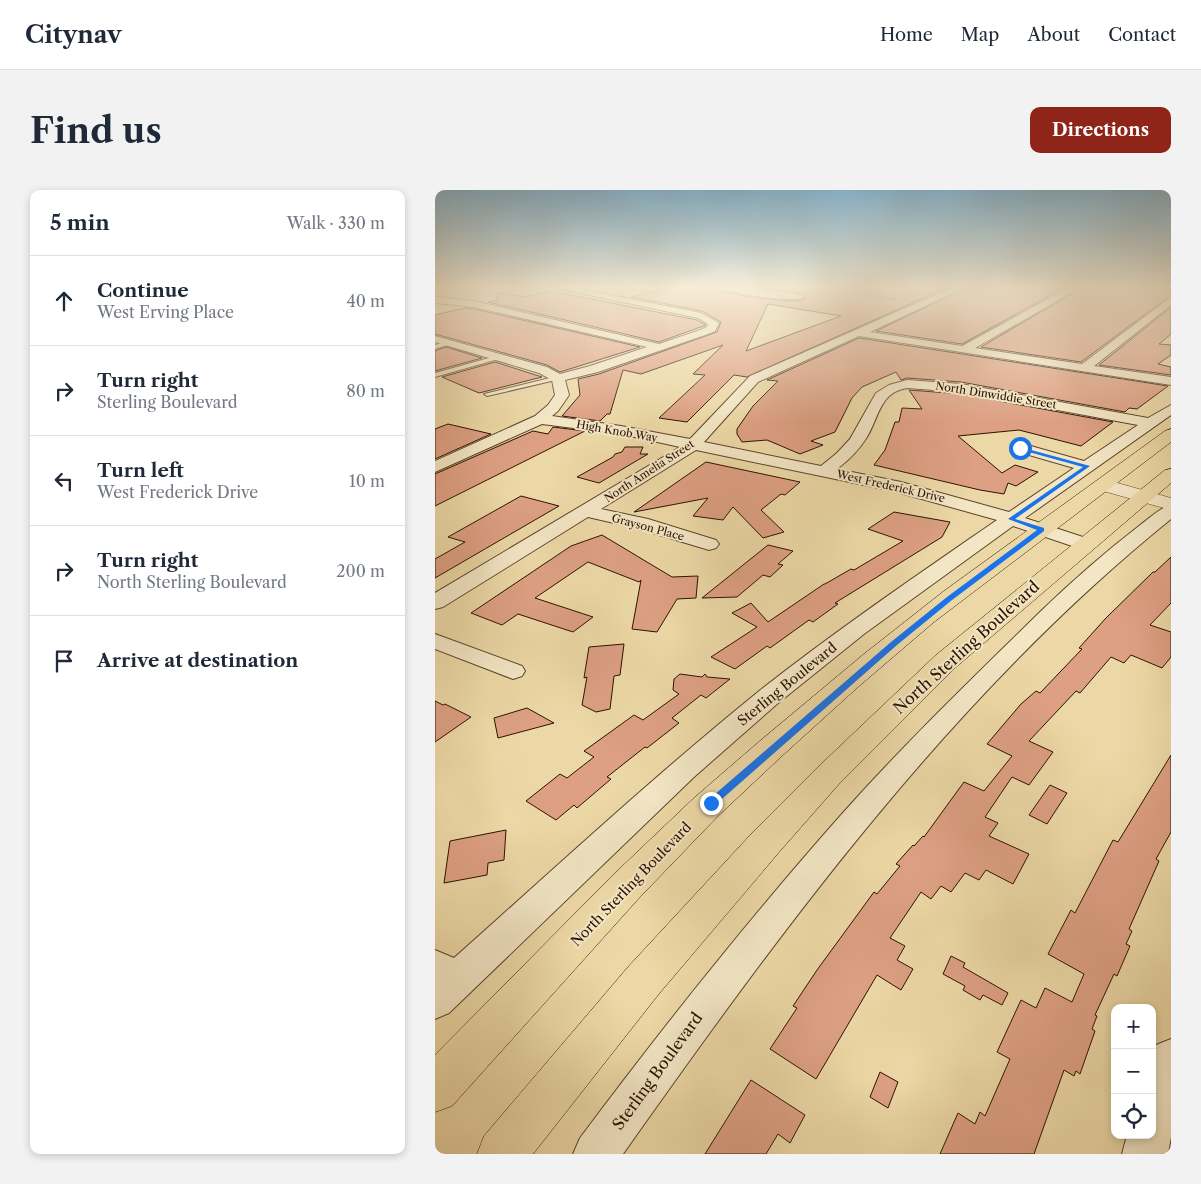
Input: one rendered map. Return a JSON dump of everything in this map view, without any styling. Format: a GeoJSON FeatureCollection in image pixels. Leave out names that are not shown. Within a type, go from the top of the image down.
{"type":"FeatureCollection","features":[{"type":"Feature","properties":{"kind":"main road","name":"North Sterling Boulevard"},"geometry":{"type":"LineString","coordinates":[[503,1154],[643,981],[767,841],[828,776],[946,661],[1085,544],[1162,503],[1171,474]]}},
{"type":"Feature","properties":{"kind":"main road","name":"North Sterling Boulevard"},"geometry":{"type":"LineString","coordinates":[[435,1089],[589,926],[711,803],[894,643],[949,598],[1042,529],[1095,476]]}},
{"type":"Feature","properties":{"kind":"street"},"geometry":{"type":"LineString","coordinates":[[590,331],[659,347]]}},
{"type":"Feature","properties":{"kind":"street"},"geometry":{"type":"LineString","coordinates":[[435,339],[543,370],[558,378],[594,369],[705,331]]}},
{"type":"Feature","properties":{"kind":"street","name":"North Amelia Street"},"geometry":{"type":"LineString","coordinates":[[435,602],[586,512],[693,445],[754,379],[862,331]]}},
{"type":"Feature","properties":{"kind":"street"},"geometry":{"type":"LineString","coordinates":[[965,350],[999,331]]}},
{"type":"Feature","properties":{"kind":"street"},"geometry":{"type":"LineString","coordinates":[[1085,367],[1131,331]]}},
{"type":"Feature","properties":{"kind":"street"},"geometry":{"type":"LineString","coordinates":[[857,333],[1171,381]]}},
{"type":"Feature","properties":{"kind":"street"},"geometry":{"type":"LineString","coordinates":[[435,467],[540,419],[553,408],[562,394],[558,378]]}},
{"type":"Feature","properties":{"kind":"street","name":"North Dinwiddie Street"},"geometry":{"type":"LineString","coordinates":[[824,471],[839,460],[858,439],[877,398],[887,390],[909,384],[938,384],[1094,410],[1160,428]]}},
{"type":"Feature","properties":{"kind":"street","name":"Sterling Boulevard"},"geometry":{"type":"LineString","coordinates":[[442,982],[768,698],[857,629],[1011,519],[1095,476],[1160,428],[1171,409]]}},
{"type":"Feature","properties":{"kind":"street","name":"High Knob Way"},"geometry":{"type":"LineString","coordinates":[[540,419],[621,430],[693,445]]}},
{"type":"Feature","properties":{"kind":"street","name":"West Frederick Drive"},"geometry":{"type":"LineString","coordinates":[[693,445],[921,492],[1085,544]]}},
{"type":"Feature","properties":{"kind":"street"},"geometry":{"type":"LineString","coordinates":[[1020,448],[1162,503]]}},
{"type":"Feature","properties":{"kind":"street","name":"Sterling Boulevard"},"geometry":{"type":"LineString","coordinates":[[596,1154],[678,1041],[773,919],[842,835],[915,752],[980,683],[1092,575],[1162,503]]}},
{"type":"Feature","properties":{"kind":"street","name":"Grayson Place"},"geometry":{"type":"LineString","coordinates":[[586,512],[641,523],[709,544]]}},
{"type":"Feature","properties":{"kind":"street"},"geometry":{"type":"LineString","coordinates":[[435,641],[513,671]]}},
{"type":"Feature","properties":{"kind":"street"},"geometry":{"type":"LineString","coordinates":[[1156,1112],[1171,1060]]}},
{"type":"Feature","properties":{"kind":"street"},"geometry":{"type":"LineString","coordinates":[[1145,1154],[1148,1139]]}},
{"type":"Feature","properties":{"kind":"lane"},"geometry":{"type":"LineString","coordinates":[[435,347],[449,343]]}},
{"type":"Feature","properties":{"kind":"lane"},"geometry":{"type":"LineString","coordinates":[[435,375],[500,357]]}},
{"type":"Feature","properties":{"kind":"lane"},"geometry":{"type":"LineString","coordinates":[[487,394],[558,378]]}},
{"type":"Feature","properties":{"kind":"building"},"geometry":{"type":"Polygon","coordinates":[[[435,331],[570,331],[640,347],[560,372],[547,365],[435,334],[435,331]]]}},
{"type":"Feature","properties":{"kind":"building"},"geometry":{"type":"Polygon","coordinates":[[[612,331],[689,331],[659,342],[612,331]]]}},
{"type":"Feature","properties":{"kind":"building"},"geometry":{"type":"Polygon","coordinates":[[[755,331],[746,351],[800,331],[850,331],[747,377],[734,375],[687,422],[659,418],[705,375],[693,374],[723,345],[641,374],[623,370],[610,414],[607,414],[600,421],[562,416],[580,395],[578,379],[599,374],[717,332],[755,331]]]}},
{"type":"Feature","properties":{"kind":"building"},"geometry":{"type":"Polygon","coordinates":[[[876,331],[986,331],[962,344],[876,331]]]}},
{"type":"Feature","properties":{"kind":"building"},"geometry":{"type":"Polygon","coordinates":[[[1008,331],[1123,331],[1081,362],[981,347],[1008,331]]]}},
{"type":"Feature","properties":{"kind":"building"},"geometry":{"type":"Polygon","coordinates":[[[1141,331],[1171,331],[1171,334],[1159,344],[1171,345],[1171,355],[1158,364],[1171,367],[1171,375],[1099,365],[1141,331]]]}},
{"type":"Feature","properties":{"kind":"building"},"geometry":{"type":"Polygon","coordinates":[[[859,338],[1168,386],[1137,409],[1129,408],[1125,412],[961,382],[907,378],[901,380],[896,372],[862,387],[852,398],[835,432],[811,441],[823,445],[800,454],[767,440],[742,442],[737,434],[737,429],[753,406],[778,381],[767,380],[859,338]]]}},
{"type":"Feature","properties":{"kind":"building"},"geometry":{"type":"Polygon","coordinates":[[[446,347],[482,358],[435,371],[435,351],[446,347]]]}},
{"type":"Feature","properties":{"kind":"building"},"geometry":{"type":"Polygon","coordinates":[[[495,362],[542,377],[479,393],[442,377],[495,362]]]}},
{"type":"Feature","properties":{"kind":"building"},"geometry":{"type":"Polygon","coordinates":[[[909,390],[961,394],[1113,422],[1081,446],[1019,430],[958,436],[1002,473],[1015,465],[1038,472],[1016,486],[1008,483],[1004,494],[874,465],[885,450],[895,422],[899,422],[902,408],[922,409],[909,390]]]}},
{"type":"Feature","properties":{"kind":"building"},"geometry":{"type":"Polygon","coordinates":[[[448,424],[491,434],[435,459],[435,429],[448,424]]]}},
{"type":"Feature","properties":{"kind":"building"},"geometry":{"type":"Polygon","coordinates":[[[553,427],[585,431],[435,506],[435,474],[533,431],[548,434],[553,427]]]}},
{"type":"Feature","properties":{"kind":"building"},"geometry":{"type":"Polygon","coordinates":[[[625,447],[643,447],[640,454],[648,454],[599,483],[577,477],[613,457],[615,454],[622,452],[625,447]]]}},
{"type":"Feature","properties":{"kind":"building"},"geometry":{"type":"Polygon","coordinates":[[[706,462],[800,482],[785,495],[781,494],[761,510],[784,532],[763,538],[733,507],[723,520],[693,516],[708,498],[634,512],[706,462]]]}},
{"type":"Feature","properties":{"kind":"building"},"geometry":{"type":"Polygon","coordinates":[[[521,496],[559,506],[435,578],[435,559],[465,542],[448,537],[521,496]]]}},
{"type":"Feature","properties":{"kind":"building"},"geometry":{"type":"Polygon","coordinates":[[[894,512],[950,522],[942,537],[835,603],[838,604],[813,622],[809,620],[770,648],[767,646],[735,669],[711,657],[757,627],[732,613],[751,603],[768,622],[824,584],[851,569],[854,570],[903,541],[868,529],[894,512]]]}},
{"type":"Feature","properties":{"kind":"building"},"geometry":{"type":"Polygon","coordinates":[[[602,535],[672,577],[698,576],[696,598],[677,599],[657,632],[632,629],[641,580],[639,582],[588,562],[535,598],[593,617],[573,632],[518,614],[502,625],[471,613],[571,546],[602,535]]]}},
{"type":"Feature","properties":{"kind":"building"},"geometry":{"type":"Polygon","coordinates":[[[768,545],[793,551],[778,564],[783,565],[770,577],[763,575],[737,597],[702,598],[768,545]]]}},
{"type":"Feature","properties":{"kind":"building"},"geometry":{"type":"Polygon","coordinates":[[[1171,557],[1171,603],[1150,625],[1171,632],[1171,657],[1162,668],[1131,655],[1124,663],[1111,657],[1080,693],[1076,691],[1029,741],[1053,752],[1029,785],[1012,777],[985,817],[998,823],[989,836],[1029,854],[1013,884],[986,870],[979,880],[965,873],[951,892],[941,886],[931,899],[921,892],[890,938],[905,946],[897,960],[913,969],[901,990],[877,975],[816,1079],[770,1049],[797,1008],[793,1006],[817,970],[874,892],[877,894],[900,866],[896,864],[913,845],[924,837],[964,782],[984,791],[1012,756],[987,744],[1021,704],[1036,691],[1040,693],[1082,649],[1079,648],[1106,618],[1171,557]]]}},
{"type":"Feature","properties":{"kind":"building"},"geometry":{"type":"Polygon","coordinates":[[[624,644],[620,675],[614,676],[610,709],[596,712],[582,705],[587,677],[584,678],[589,647],[624,644]]]}},
{"type":"Feature","properties":{"kind":"building"},"geometry":{"type":"Polygon","coordinates":[[[680,674],[702,677],[705,674],[707,677],[730,679],[706,698],[701,695],[672,718],[679,723],[607,777],[611,779],[577,808],[574,805],[556,820],[526,801],[560,774],[567,778],[594,757],[584,751],[634,715],[643,720],[679,694],[673,690],[674,679],[680,674]]]}},
{"type":"Feature","properties":{"kind":"building"},"geometry":{"type":"Polygon","coordinates":[[[435,701],[471,717],[435,742],[435,701]]]}},
{"type":"Feature","properties":{"kind":"building"},"geometry":{"type":"Polygon","coordinates":[[[527,708],[554,723],[498,738],[494,718],[527,708]]]}},
{"type":"Feature","properties":{"kind":"building"},"geometry":{"type":"Polygon","coordinates":[[[1171,755],[1171,832],[1156,859],[1159,861],[1129,929],[1132,931],[1126,944],[1130,946],[1117,976],[1114,974],[1095,1015],[1097,1016],[1092,1029],[1095,1031],[1080,1074],[1076,1071],[1074,1076],[1064,1070],[1034,1154],[940,1154],[958,1113],[975,1124],[980,1112],[985,1116],[1010,1059],[997,1052],[1021,1000],[1036,1008],[1045,988],[1072,1002],[1084,974],[1048,954],[1071,910],[1075,913],[1113,840],[1118,842],[1171,755]]]}},
{"type":"Feature","properties":{"kind":"building"},"geometry":{"type":"Polygon","coordinates":[[[1050,785],[1067,793],[1047,824],[1029,815],[1050,785]]]}},
{"type":"Feature","properties":{"kind":"building"},"geometry":{"type":"Polygon","coordinates":[[[506,830],[504,860],[488,863],[487,875],[444,883],[450,841],[506,830]]]}},
{"type":"Feature","properties":{"kind":"building"},"geometry":{"type":"Polygon","coordinates":[[[951,956],[965,963],[963,967],[1008,993],[1002,1005],[983,995],[980,1000],[963,990],[965,986],[943,974],[951,956]]]}},
{"type":"Feature","properties":{"kind":"building"},"geometry":{"type":"Polygon","coordinates":[[[880,1072],[898,1082],[888,1108],[870,1097],[880,1072]]]}},
{"type":"Feature","properties":{"kind":"building"},"geometry":{"type":"Polygon","coordinates":[[[751,1080],[805,1115],[790,1143],[778,1134],[766,1154],[705,1154],[751,1080]]]}},
{"type":"Feature","properties":{"kind":"route"},"geometry":{"type":"LineString","coordinates":[[711,803],[894,643],[949,598],[1042,529],[1011,519],[1087,466],[1020,448]]}}]}
